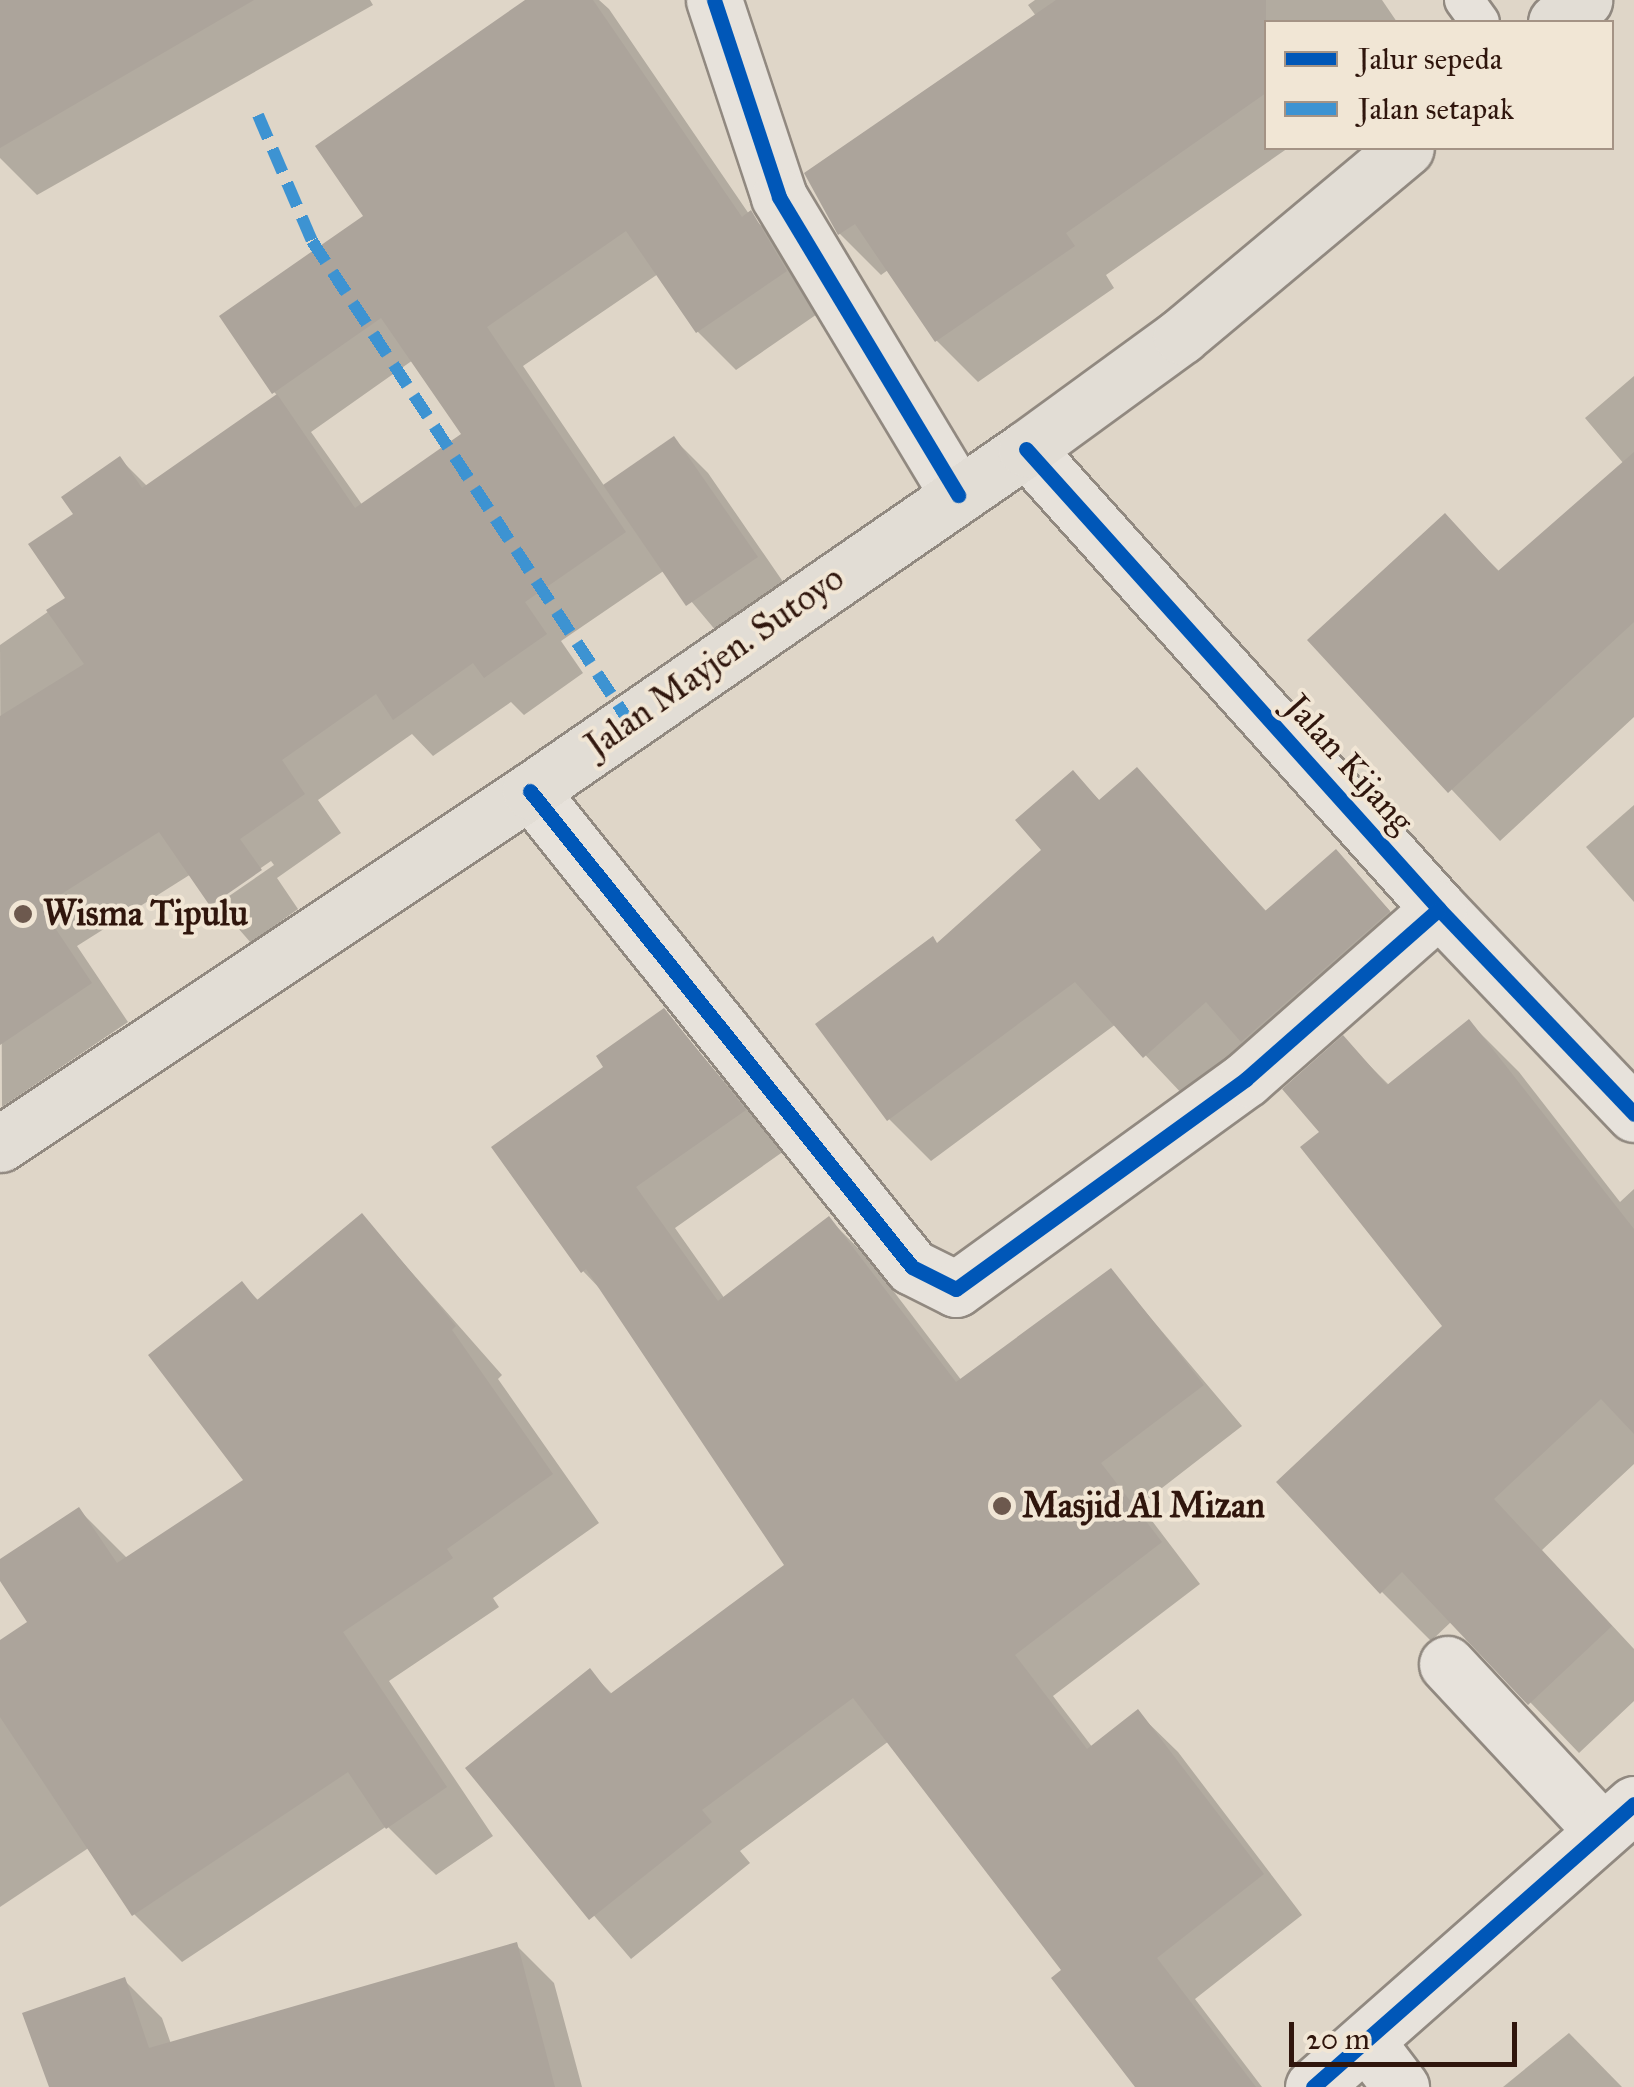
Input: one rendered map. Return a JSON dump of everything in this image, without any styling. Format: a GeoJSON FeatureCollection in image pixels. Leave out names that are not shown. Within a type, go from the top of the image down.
{"type":"FeatureCollection","features":[{"type":"Feature","properties":{"kind":"highway"},"geometry":{"type":"LineString","coordinates":[[1559,20],[1584,0]]}},
{"type":"Feature","properties":{"kind":"highway","name":"Jalan Mayjen. Sutoyo"},"geometry":{"type":"LineString","coordinates":[[0,1144],[530,792],[1026,449],[1181,336],[1404,150]]}},
{"type":"Feature","properties":{"kind":"street"},"geometry":{"type":"LineString","coordinates":[[714,0],[779,197],[958,495]]}},
{"type":"Feature","properties":{"kind":"street","name":"Jalan Kijang"},"geometry":{"type":"LineString","coordinates":[[1026,449],[1438,909],[1634,1114]]}},
{"type":"Feature","properties":{"kind":"street"},"geometry":{"type":"LineString","coordinates":[[530,792],[912,1267],[956,1290],[1246,1079],[1438,909]]}},
{"type":"Feature","properties":{"kind":"street"},"geometry":{"type":"LineString","coordinates":[[1313,2087],[1618,1817],[1448,1664]]}},
{"type":"Feature","properties":{"kind":"street"},"geometry":{"type":"LineString","coordinates":[[1366,2041],[1401,2087]]}},
{"type":"Feature","properties":{"kind":"building"},"geometry":{"type":"Polygon","coordinates":[[[0,0],[254,0],[0,148],[0,0]]]}},
{"type":"Feature","properties":{"kind":"building"},"geometry":{"type":"Polygon","coordinates":[[[525,0],[593,0],[742,217],[751,210],[787,271],[696,333],[626,231],[487,327],[626,532],[525,602],[547,634],[484,678],[473,663],[393,720],[376,694],[282,760],[305,794],[240,839],[262,870],[210,906],[159,832],[41,907],[92,983],[0,1045],[0,716],[84,664],[46,610],[65,598],[28,544],[73,514],[61,497],[120,456],[142,488],[277,394],[355,508],[461,434],[381,318],[272,394],[219,316],[363,216],[315,146],[525,0]]]}},
{"type":"Feature","properties":{"kind":"building"},"geometry":{"type":"Polygon","coordinates":[[[1056,0],[1266,0],[1264,94],[1066,233],[1075,246],[935,342],[855,224],[838,235],[804,173],[1056,0]]]}},
{"type":"Feature","properties":{"kind":"building"},"geometry":{"type":"Polygon","coordinates":[[[674,436],[758,557],[686,606],[603,485],[674,436]]]}},
{"type":"Feature","properties":{"kind":"building"},"geometry":{"type":"Polygon","coordinates":[[[1634,452],[1634,622],[1448,793],[1307,640],[1445,513],[1498,571],[1634,452]]]}},
{"type":"Feature","properties":{"kind":"building"},"geometry":{"type":"Polygon","coordinates":[[[1137,767],[1265,911],[1336,849],[1390,911],[1241,1042],[1206,1002],[1143,1058],[1075,982],[887,1121],[815,1024],[933,936],[937,943],[1041,850],[1015,820],[1073,770],[1099,800],[1137,767]]]}},
{"type":"Feature","properties":{"kind":"building"},"geometry":{"type":"Polygon","coordinates":[[[664,1008],[746,1110],[636,1187],[718,1301],[829,1216],[956,1382],[1111,1268],[1204,1385],[1101,1463],[1162,1542],[1015,1655],[1087,1749],[1138,1709],[1264,1874],[1157,1958],[1256,2087],[1135,2087],[1051,1978],[1061,1970],[853,1698],[702,1810],[712,1822],[589,1920],[465,1768],[590,1668],[610,1694],[784,1565],[586,1269],[581,1273],[491,1147],[603,1067],[596,1056],[664,1008]]]}},
{"type":"Feature","properties":{"kind":"building"},"geometry":{"type":"Polygon","coordinates":[[[1469,1019],[1634,1229],[1634,1434],[1601,1399],[1494,1499],[1612,1626],[1528,1705],[1402,1572],[1380,1594],[1276,1482],[1442,1326],[1300,1147],[1319,1132],[1282,1089],[1343,1035],[1387,1085],[1469,1019]]]}},
{"type":"Feature","properties":{"kind":"building"},"geometry":{"type":"Polygon","coordinates":[[[362,1213],[456,1326],[452,1330],[553,1474],[447,1549],[453,1558],[343,1632],[447,1787],[386,1829],[348,1772],[132,1916],[0,1717],[0,1640],[27,1622],[0,1581],[0,1559],[79,1507],[117,1563],[243,1480],[148,1355],[242,1281],[257,1300],[362,1213]]]}},
{"type":"Feature","properties":{"kind":"building"},"geometry":{"type":"Polygon","coordinates":[[[517,1942],[555,2087],[49,2087],[22,2013],[125,1977],[149,2048],[517,1942]]]}},
{"type":"Feature","properties":{"kind":"marked path"},"geometry":{"type":"LineString","coordinates":[[258,115],[312,241],[628,720]]}},
{"type":"Feature","properties":{"kind":"cycle path"},"geometry":{"type":"LineString","coordinates":[[714,0],[779,197],[958,495]]}},
{"type":"Feature","properties":{"kind":"cycle path"},"geometry":{"type":"LineString","coordinates":[[1026,449],[1439,909],[1634,1114]]}},
{"type":"Feature","properties":{"kind":"cycle path"},"geometry":{"type":"LineString","coordinates":[[530,791],[912,1267],[956,1289],[1246,1079],[1439,909]]}},
{"type":"Feature","properties":{"kind":"cycle path"},"geometry":{"type":"LineString","coordinates":[[1313,2087],[1634,1804]]}},
{"type":"Feature","properties":{"kind":"place","name":"Wisma Tipulu"},"geometry":{"type":"Point","coordinates":[23,914]}},
{"type":"Feature","properties":{"kind":"place","name":"Masjid Al Mizan"},"geometry":{"type":"Point","coordinates":[1002,1506]}}]}
